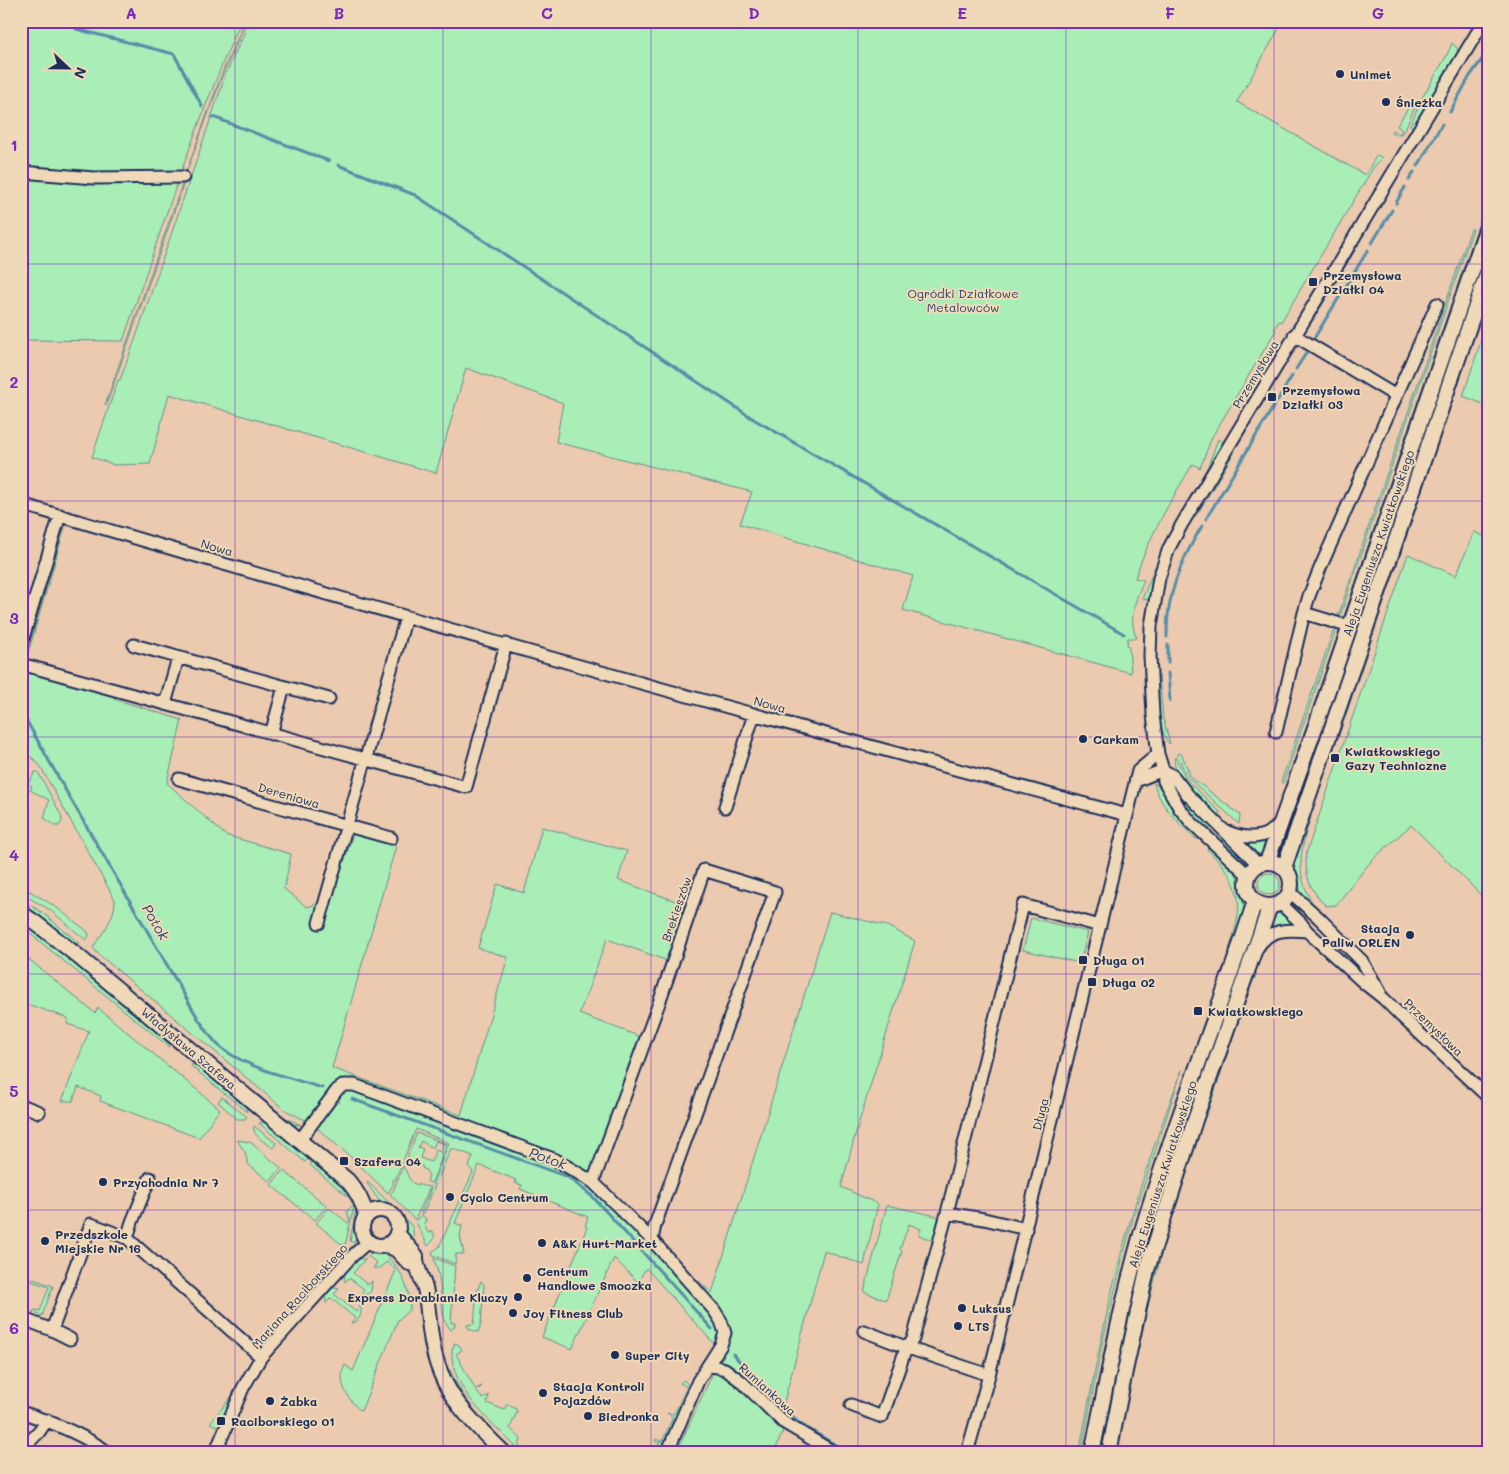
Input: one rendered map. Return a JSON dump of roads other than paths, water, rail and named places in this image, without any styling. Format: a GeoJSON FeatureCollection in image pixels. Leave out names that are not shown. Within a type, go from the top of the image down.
{"type":"FeatureCollection","features":[{"type":"Feature","properties":{"kind":"street","name":"Przemysłowa"},"geometry":{"type":"LineString","coordinates":[[1249,876],[1191,822],[1180,809],[1164,781],[1164,770],[1158,754],[1153,715],[1150,656],[1150,626],[1159,578],[1169,548],[1182,524],[1294,335],[1483,35],[1484,21]]}},
{"type":"Feature","properties":{"kind":"street"},"geometry":{"type":"LineString","coordinates":[[21,172],[94,178],[182,176]]}},
{"type":"Feature","properties":{"kind":"street","name":"Aleja Eugeniusza Kwiatkowskiego"},"geometry":{"type":"LineString","coordinates":[[1263,864],[1284,815],[1488,224]]}},
{"type":"Feature","properties":{"kind":"street","name":"Aleja Eugeniusza Kwiatkowskiego"},"geometry":{"type":"LineString","coordinates":[[1284,868],[1488,271]]}},
{"type":"Feature","properties":{"kind":"street"},"geometry":{"type":"LineString","coordinates":[[1276,732],[1309,596],[1437,304]]}},
{"type":"Feature","properties":{"kind":"street"},"geometry":{"type":"LineString","coordinates":[[1294,335],[1396,396]]}},
{"type":"Feature","properties":{"kind":"street","name":"Nowa"},"geometry":{"type":"LineString","coordinates":[[21,504],[406,616],[1127,816]]}},
{"type":"Feature","properties":{"kind":"street"},"geometry":{"type":"LineString","coordinates":[[21,645],[60,515]]}},
{"type":"Feature","properties":{"kind":"street"},"geometry":{"type":"LineString","coordinates":[[1304,613],[1350,627]]}},
{"type":"Feature","properties":{"kind":"street"},"geometry":{"type":"LineString","coordinates":[[319,923],[406,616]]}},
{"type":"Feature","properties":{"kind":"street"},"geometry":{"type":"LineString","coordinates":[[21,664],[466,787],[506,644]]}},
{"type":"Feature","properties":{"kind":"street"},"geometry":{"type":"LineString","coordinates":[[134,645],[329,699]]}},
{"type":"Feature","properties":{"kind":"street"},"geometry":{"type":"LineString","coordinates":[[165,704],[178,658]]}},
{"type":"Feature","properties":{"kind":"street"},"geometry":{"type":"LineString","coordinates":[[272,734],[284,687]]}},
{"type":"Feature","properties":{"kind":"street"},"geometry":{"type":"LineString","coordinates":[[725,807],[754,714]]}},
{"type":"Feature","properties":{"kind":"street","name":"Długa"},"geometry":{"type":"LineString","coordinates":[[967,1453],[1026,1229],[1138,770],[1158,754]]}},
{"type":"Feature","properties":{"kind":"street","name":"Przemysłowa"},"geometry":{"type":"LineString","coordinates":[[1164,770],[1173,776],[1188,795],[1237,844],[1263,864]]}},
{"type":"Feature","properties":{"kind":"street"},"geometry":{"type":"LineString","coordinates":[[1136,781],[1164,770]]}},
{"type":"Feature","properties":{"kind":"street","name":"Dereniowa"},"geometry":{"type":"LineString","coordinates":[[179,779],[391,838]]}},
{"type":"Feature","properties":{"kind":"street"},"geometry":{"type":"LineString","coordinates":[[1227,832],[1240,837],[1259,836],[1277,826],[1284,815]]}},
{"type":"Feature","properties":{"kind":"street"},"geometry":{"type":"LineString","coordinates":[[1263,864],[1279,864],[1284,868],[1290,879],[1290,892],[1275,905],[1259,904],[1255,901],[1248,889],[1249,876],[1263,864]]}},
{"type":"Feature","properties":{"kind":"street","name":"Brekieszów"},"geometry":{"type":"LineString","coordinates":[[593,1182],[659,1004],[704,870],[775,892],[658,1216],[652,1240]]}},
{"type":"Feature","properties":{"kind":"street","name":"Przemysłowa"},"geometry":{"type":"LineString","coordinates":[[1290,892],[1362,961],[1383,998]]}},
{"type":"Feature","properties":{"kind":"street","name":"Aleja Eugeniusza Kwiatkowskiego"},"geometry":{"type":"LineString","coordinates":[[1092,1453],[1132,1267],[1152,1198],[1255,901]]}},
{"type":"Feature","properties":{"kind":"street"},"geometry":{"type":"LineString","coordinates":[[852,1405],[882,1416],[904,1354],[913,1339],[947,1213],[1023,905],[1100,926]]}},
{"type":"Feature","properties":{"kind":"street","name":"Przemysłowa"},"geometry":{"type":"LineString","coordinates":[[1275,905],[1301,923],[1307,931],[1383,998],[1488,1097]]}},
{"type":"Feature","properties":{"kind":"street","name":"Aleja Eugeniusza Kwiatkowskiego"},"geometry":{"type":"LineString","coordinates":[[1110,1453],[1125,1370],[1147,1270],[1195,1120],[1253,955],[1275,905]]}},
{"type":"Feature","properties":{"kind":"street","name":"Władysława Szafera"},"geometry":{"type":"LineString","coordinates":[[21,913],[74,953],[300,1140],[354,1188],[366,1216]]}},
{"type":"Feature","properties":{"kind":"street"},"geometry":{"type":"LineString","coordinates":[[1253,955],[1267,936],[1275,932],[1285,930],[1307,931]]}},
{"type":"Feature","properties":{"kind":"street"},"geometry":{"type":"LineString","coordinates":[[300,1140],[333,1098],[337,1090],[344,1085],[354,1085],[556,1160],[593,1182],[652,1240],[714,1310],[721,1321],[725,1333],[721,1344],[695,1389],[668,1453]]}},
{"type":"Feature","properties":{"kind":"street"},"geometry":{"type":"LineString","coordinates":[[21,1105],[40,1112]]}},
{"type":"Feature","properties":{"kind":"street"},"geometry":{"type":"LineString","coordinates":[[127,1238],[150,1178]]}},
{"type":"Feature","properties":{"kind":"street","name":"Władysława Szafera"},"geometry":{"type":"LineString","coordinates":[[354,1188],[361,1190],[381,1210]]}},
{"type":"Feature","properties":{"kind":"street"},"geometry":{"type":"LineString","coordinates":[[387,1245],[397,1233],[397,1222],[391,1214],[376,1210],[363,1220],[362,1232],[368,1242],[377,1246],[387,1245],[397,1250],[409,1262],[416,1263]]}},
{"type":"Feature","properties":{"kind":"street"},"geometry":{"type":"LineString","coordinates":[[947,1213],[1026,1229]]}},
{"type":"Feature","properties":{"kind":"street"},"geometry":{"type":"LineString","coordinates":[[52,1330],[91,1224],[127,1238],[261,1357]]}},
{"type":"Feature","properties":{"kind":"street"},"geometry":{"type":"LineString","coordinates":[[397,1233],[416,1256],[416,1263],[426,1291],[435,1355],[446,1386],[465,1414],[504,1453]]}},
{"type":"Feature","properties":{"kind":"street","name":"Mariana Raciborskiego"},"geometry":{"type":"LineString","coordinates":[[216,1453],[243,1388],[261,1357],[351,1257],[368,1242]]}},
{"type":"Feature","properties":{"kind":"street"},"geometry":{"type":"LineString","coordinates":[[21,1318],[70,1339]]}},
{"type":"Feature","properties":{"kind":"street"},"geometry":{"type":"LineString","coordinates":[[864,1331],[989,1375]]}},
{"type":"Feature","properties":{"kind":"street","name":"Rumiankowa"},"geometry":{"type":"LineString","coordinates":[[709,1362],[742,1382],[783,1422],[834,1453]]}},
{"type":"Feature","properties":{"kind":"street"},"geometry":{"type":"LineString","coordinates":[[1109,1367],[1125,1370]]}},
{"type":"Feature","properties":{"kind":"street"},"geometry":{"type":"LineString","coordinates":[[21,1412],[46,1420],[81,1436],[109,1453]]}},
{"type":"Feature","properties":{"kind":"street"},"geometry":{"type":"LineString","coordinates":[[21,1450],[38,1432],[46,1420]]}},
{"type":"Feature","properties":{"kind":"waterway"},"geometry":{"type":"LineString","coordinates":[[76,29],[174,54],[202,106]]}},
{"type":"Feature","properties":{"kind":"waterway"},"geometry":{"type":"LineString","coordinates":[[1450,112],[1470,76],[1488,51]]}},
{"type":"Feature","properties":{"kind":"waterway"},"geometry":{"type":"LineString","coordinates":[[213,117],[329,161]]}},
{"type":"Feature","properties":{"kind":"waterway"},"geometry":{"type":"LineString","coordinates":[[1418,166],[1442,124]]}},
{"type":"Feature","properties":{"kind":"waterway"},"geometry":{"type":"LineString","coordinates":[[338,165],[415,195],[755,420],[1124,634]]}},
{"type":"Feature","properties":{"kind":"waterway"},"geometry":{"type":"LineString","coordinates":[[1409,180],[1414,172]]}},
{"type":"Feature","properties":{"kind":"waterway"},"geometry":{"type":"LineString","coordinates":[[1396,203],[1405,187]]}},
{"type":"Feature","properties":{"kind":"waterway"},"geometry":{"type":"LineString","coordinates":[[1372,243],[1392,210]]}},
{"type":"Feature","properties":{"kind":"waterway"},"geometry":{"type":"LineString","coordinates":[[1313,340],[1368,250]]}},
{"type":"Feature","properties":{"kind":"waterway"},"geometry":{"type":"LineString","coordinates":[[1296,369],[1308,350]]}},
{"type":"Feature","properties":{"kind":"waterway"},"geometry":{"type":"LineString","coordinates":[[1206,519],[1292,376]]}},
{"type":"Feature","properties":{"kind":"waterway"},"geometry":{"type":"LineString","coordinates":[[1167,637],[1169,607],[1176,579],[1181,565],[1202,526]]}},
{"type":"Feature","properties":{"kind":"waterway"},"geometry":{"type":"LineString","coordinates":[[1168,645],[1168,663]]}},
{"type":"Feature","properties":{"kind":"waterway"},"geometry":{"type":"LineString","coordinates":[[1168,673],[1170,701]]}},
{"type":"Feature","properties":{"kind":"waterway","name":"Potok"},"geometry":{"type":"LineString","coordinates":[[21,711],[199,1020],[213,1039],[229,1053],[254,1066],[322,1088]]}},
{"type":"Feature","properties":{"kind":"waterway","name":"Potok"},"geometry":{"type":"LineString","coordinates":[[352,1099],[568,1177],[593,1197],[712,1329]]}},
{"type":"Feature","properties":{"kind":"waterway","name":"Potok"},"geometry":{"type":"LineString","coordinates":[[733,1354],[780,1407],[799,1423],[849,1453]]}},
{"type":"Feature","properties":{"kind":"place","name":"Unimet"},"geometry":{"type":"Point","coordinates":[1340,74]}},
{"type":"Feature","properties":{"kind":"place","name":"Śnieżka"},"geometry":{"type":"Point","coordinates":[1386,102]}},
{"type":"Feature","properties":{"kind":"place","name":"Przemysłowa Działki 04"},"geometry":{"type":"Point","coordinates":[1313,282]}},
{"type":"Feature","properties":{"kind":"place","name":"Przemysłowa Działki 03"},"geometry":{"type":"Point","coordinates":[1272,397]}},
{"type":"Feature","properties":{"kind":"place","name":"Carkam"},"geometry":{"type":"Point","coordinates":[1083,739]}},
{"type":"Feature","properties":{"kind":"place","name":"Kwiatkowskiego Gazy Techniczne"},"geometry":{"type":"Point","coordinates":[1335,758]}},
{"type":"Feature","properties":{"kind":"place","name":"Stacja Paliw ORLEN"},"geometry":{"type":"Point","coordinates":[1410,935]}},
{"type":"Feature","properties":{"kind":"place","name":"Długa 01"},"geometry":{"type":"Point","coordinates":[1083,960]}},
{"type":"Feature","properties":{"kind":"place","name":"Długa 02"},"geometry":{"type":"Point","coordinates":[1092,982]}},
{"type":"Feature","properties":{"kind":"place","name":"Kwiatkowskiego"},"geometry":{"type":"Point","coordinates":[1198,1011]}},
{"type":"Feature","properties":{"kind":"place","name":"Szafera 04"},"geometry":{"type":"Point","coordinates":[344,1161]}},
{"type":"Feature","properties":{"kind":"place","name":"Przychodnia Nr 7"},"geometry":{"type":"Point","coordinates":[103,1182]}},
{"type":"Feature","properties":{"kind":"place","name":"Cyclo Centrum"},"geometry":{"type":"Point","coordinates":[450,1197]}},
{"type":"Feature","properties":{"kind":"place","name":"Przedszkole Miejskie Nr 16"},"geometry":{"type":"Point","coordinates":[45,1241]}},
{"type":"Feature","properties":{"kind":"place","name":"A&K Hurt-Market"},"geometry":{"type":"Point","coordinates":[542,1243]}},
{"type":"Feature","properties":{"kind":"place","name":"Centrum Handlowe Smoczka"},"geometry":{"type":"Point","coordinates":[527,1278]}},
{"type":"Feature","properties":{"kind":"place","name":"Express Dorabianie Kluczy"},"geometry":{"type":"Point","coordinates":[518,1297]}},
{"type":"Feature","properties":{"kind":"place","name":"Luksus"},"geometry":{"type":"Point","coordinates":[962,1308]}},
{"type":"Feature","properties":{"kind":"place","name":"Joy Fitness Club"},"geometry":{"type":"Point","coordinates":[513,1313]}},
{"type":"Feature","properties":{"kind":"place","name":"LTS"},"geometry":{"type":"Point","coordinates":[958,1326]}},
{"type":"Feature","properties":{"kind":"place","name":"Super City"},"geometry":{"type":"Point","coordinates":[615,1355]}},
{"type":"Feature","properties":{"kind":"place","name":"Stacja Kontroli Pojazdów"},"geometry":{"type":"Point","coordinates":[543,1393]}},
{"type":"Feature","properties":{"kind":"place","name":"Żabka"},"geometry":{"type":"Point","coordinates":[270,1401]}},
{"type":"Feature","properties":{"kind":"place","name":"Biedronka"},"geometry":{"type":"Point","coordinates":[588,1416]}},
{"type":"Feature","properties":{"kind":"place","name":"Raciborskiego 01"},"geometry":{"type":"Point","coordinates":[221,1421]}},
{"type":"Feature","properties":{"kind":"park label","name":"Ogródki Działkowe Metalowców"},"geometry":{"type":"Point","coordinates":[963,300]}}]}
